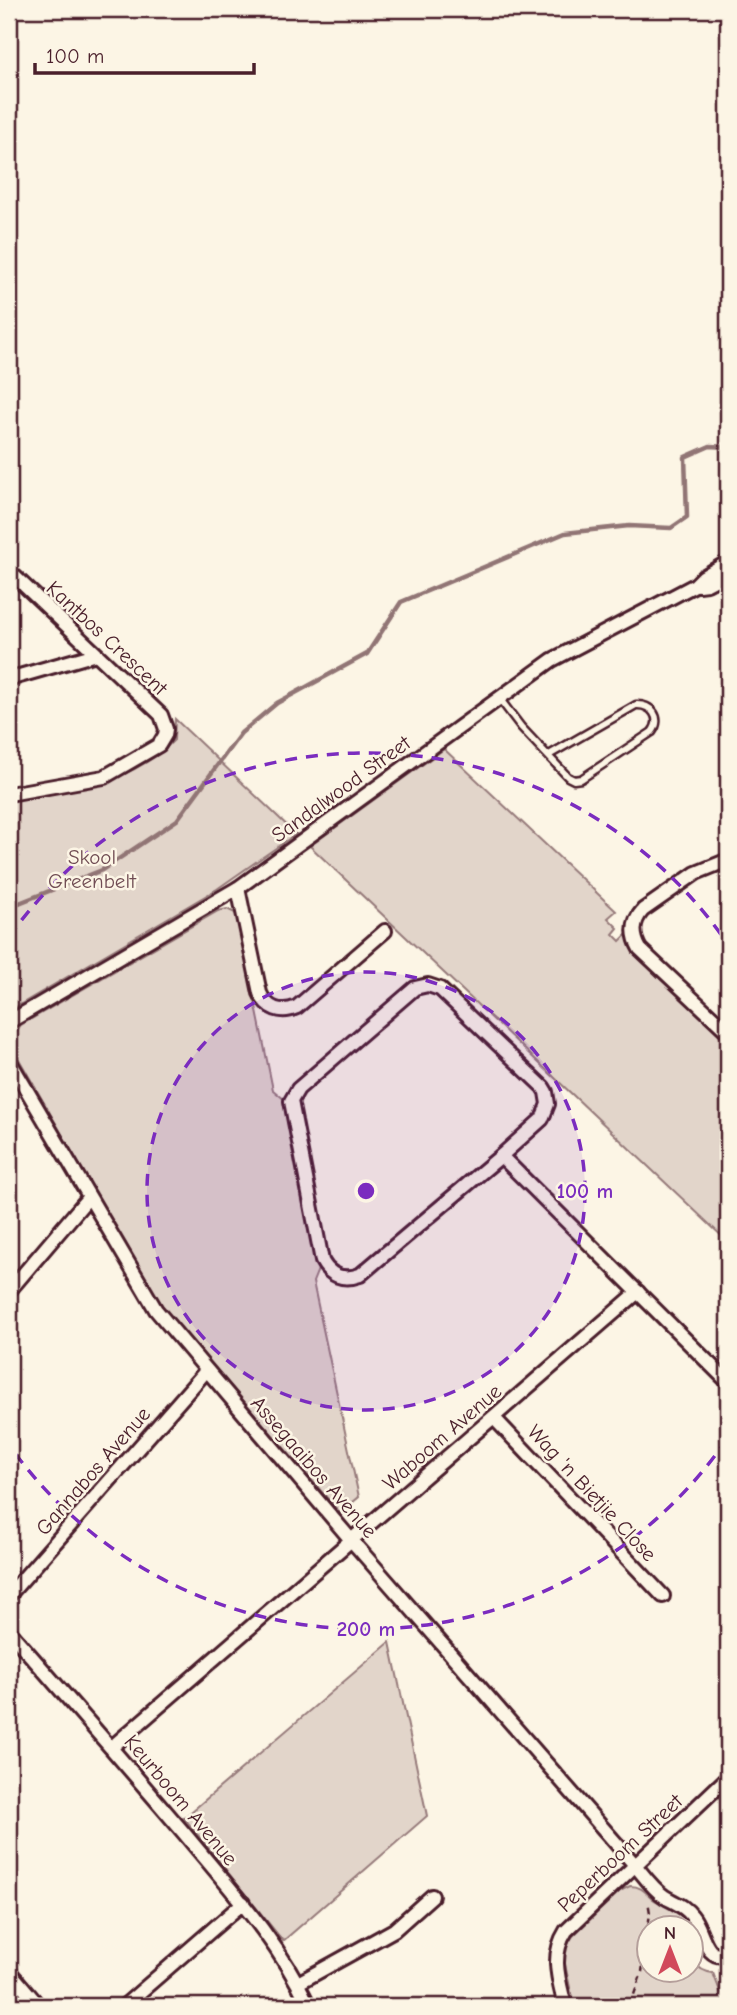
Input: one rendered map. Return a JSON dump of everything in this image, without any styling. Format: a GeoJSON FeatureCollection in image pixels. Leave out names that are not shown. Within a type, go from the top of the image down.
{"type":"FeatureCollection","features":[{"type":"Feature","properties":{"kind":"street","name":"Sandalwood Street"},"geometry":{"type":"LineString","coordinates":[[9,1022],[238,888],[552,660],[695,585],[728,562]]}},
{"type":"Feature","properties":{"kind":"street","name":"Kantbos Crescent"},"geometry":{"type":"LineString","coordinates":[[9,571],[161,715],[166,729],[163,741],[154,749],[104,777],[9,794]]}},
{"type":"Feature","properties":{"kind":"street","name":"Sandalwood Street"},"geometry":{"type":"LineString","coordinates":[[695,585],[707,584],[728,573]]}},
{"type":"Feature","properties":{"kind":"street"},"geometry":{"type":"LineString","coordinates":[[9,679],[96,654]]}},
{"type":"Feature","properties":{"kind":"street"},"geometry":{"type":"LineString","coordinates":[[728,860],[696,873],[643,910],[638,915],[634,928],[640,949],[728,1032]]}},
{"type":"Feature","properties":{"kind":"street"},"geometry":{"type":"LineString","coordinates":[[238,888],[260,993],[269,1006],[279,1011],[297,1007],[385,931]]}},
{"type":"Feature","properties":{"kind":"street"},"geometry":{"type":"LineString","coordinates":[[435,986],[546,1092],[548,1104],[545,1114],[501,1156],[360,1275],[338,1277],[329,1271],[322,1261],[291,1101],[298,1089],[415,988],[435,986]]}},
{"type":"Feature","properties":{"kind":"street","name":"Assegaaibos Avenue"},"geometry":{"type":"LineString","coordinates":[[9,1060],[156,1310],[352,1541],[655,1888],[686,1909],[697,1923],[706,1948],[719,1956],[728,1955]]}},
{"type":"Feature","properties":{"kind":"street"},"geometry":{"type":"LineString","coordinates":[[501,1156],[728,1382]]}},
{"type":"Feature","properties":{"kind":"street"},"geometry":{"type":"LineString","coordinates":[[9,1291],[88,1198]]}},
{"type":"Feature","properties":{"kind":"street","name":"Waboom Avenue"},"geometry":{"type":"LineString","coordinates":[[111,1747],[638,1293]]}},
{"type":"Feature","properties":{"kind":"street","name":"Gannabos Avenue"},"geometry":{"type":"LineString","coordinates":[[9,1595],[206,1371]]}},
{"type":"Feature","properties":{"kind":"street","name":"Wag 'n Bietjie Close"},"geometry":{"type":"LineString","coordinates":[[494,1418],[663,1596]]}},
{"type":"Feature","properties":{"kind":"street","name":"Keurboom Avenue"},"geometry":{"type":"LineString","coordinates":[[9,1631],[243,1903],[273,1942],[309,2006]]}},
{"type":"Feature","properties":{"kind":"street","name":"Peperboom Street"},"geometry":{"type":"LineString","coordinates":[[565,2006],[556,1964],[561,1939],[572,1925],[728,1777]]}},
{"type":"Feature","properties":{"kind":"street"},"geometry":{"type":"LineString","coordinates":[[298,1983],[394,1930],[432,1896]]}},
{"type":"Feature","properties":{"kind":"street"},"geometry":{"type":"LineString","coordinates":[[124,2006],[243,1903]]}},
{"type":"Feature","properties":{"kind":"street"},"geometry":{"type":"LineString","coordinates":[[9,1971],[39,2006]]}},
{"type":"Feature","properties":{"kind":"lane"},"geometry":{"type":"LineString","coordinates":[[499,698],[520,727],[573,780],[581,779],[652,732],[657,722],[654,713],[649,707],[636,705],[549,755]]}},
{"type":"Feature","properties":{"kind":"path"},"geometry":{"type":"LineString","coordinates":[[630,2006],[642,1972],[650,1913],[647,1902],[655,1888]]}},
{"type":"Feature","properties":{"kind":"green space","name":"Skool Greenbelt"},"geometry":{"type":"Polygon","coordinates":[[[175,719],[296,834],[217,889],[9,1011],[9,801],[97,784],[138,767],[174,740],[175,719]]]}},
{"type":"Feature","properties":{"kind":"green space"},"geometry":{"type":"Polygon","coordinates":[[[444,749],[616,911],[608,918],[618,928],[613,934],[620,941],[626,935],[634,951],[728,1041],[728,1242],[310,846],[444,749]]]}},
{"type":"Feature","properties":{"kind":"green space"},"geometry":{"type":"Polygon","coordinates":[[[227,909],[235,913],[239,922],[273,1090],[285,1100],[285,1111],[319,1267],[313,1282],[359,1497],[340,1513],[166,1311],[12,1047],[12,1037],[21,1025],[218,911],[227,909]]]}},
{"type":"Feature","properties":{"kind":"green space"},"geometry":{"type":"Polygon","coordinates":[[[390,1642],[427,1816],[283,1941],[184,1818],[390,1642]]]}},
{"type":"Feature","properties":{"kind":"green space"},"geometry":{"type":"Polygon","coordinates":[[[630,1886],[640,1888],[653,1899],[680,1913],[636,1913],[636,1983],[706,1983],[706,1971],[713,1973],[720,1991],[728,2000],[728,2006],[574,2006],[564,1960],[566,1947],[573,1936],[620,1891],[630,1886]]]}},
{"type":"Feature","properties":{"kind":"waterway"},"geometry":{"type":"LineString","coordinates":[[9,907],[102,870],[177,820],[241,733],[277,703],[367,654],[401,602],[565,533],[629,526],[671,528],[687,517],[685,457],[710,446],[728,447]]}}]}
